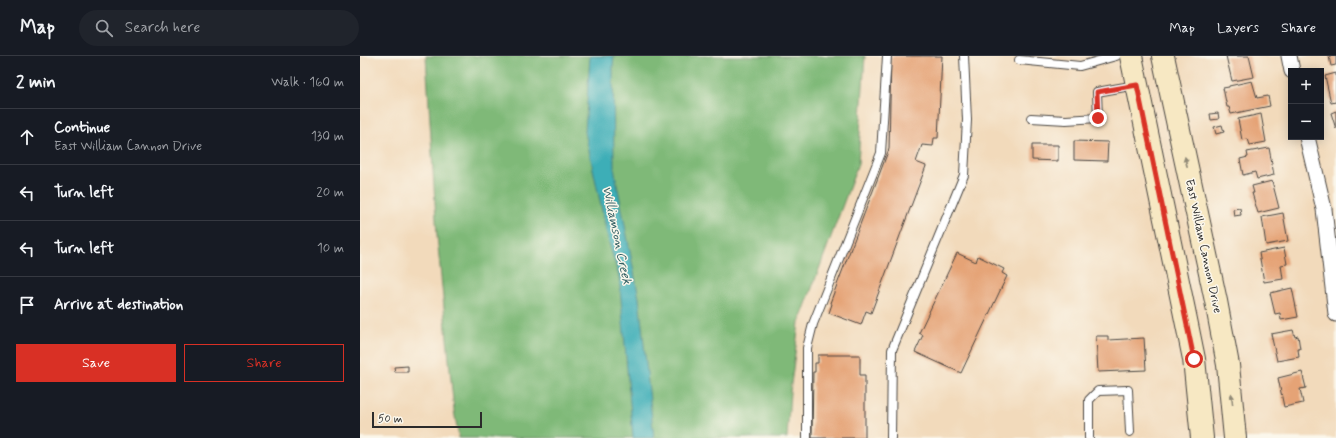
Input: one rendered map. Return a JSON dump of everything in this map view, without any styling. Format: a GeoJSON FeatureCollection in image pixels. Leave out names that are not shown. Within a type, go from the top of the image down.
{"type":"FeatureCollection","features":[{"type":"Feature","properties":{"kind":"main road"},"geometry":{"type":"LineString","coordinates":[[1131,56],[1194,359],[1202,438]]}},
{"type":"Feature","properties":{"kind":"main road","name":"East William Cannon Drive"},"geometry":{"type":"LineString","coordinates":[[1164,56],[1216,301],[1228,365],[1235,438]]}},
{"type":"Feature","properties":{"kind":"street"},"geometry":{"type":"LineString","coordinates":[[1289,56],[1291,68]]}},
{"type":"Feature","properties":{"kind":"street"},"geometry":{"type":"LineString","coordinates":[[1309,140],[1324,209],[1336,314]]}},
{"type":"Feature","properties":{"kind":"lane"},"geometry":{"type":"LineString","coordinates":[[807,438],[807,348],[813,324],[881,153],[887,56]]}},
{"type":"Feature","properties":{"kind":"lane"},"geometry":{"type":"LineString","coordinates":[[891,438],[892,350],[964,175],[967,120],[964,56]]}},
{"type":"Feature","properties":{"kind":"lane"},"geometry":{"type":"LineString","coordinates":[[1018,60],[1080,66],[1116,56]]}},
{"type":"Feature","properties":{"kind":"lane"},"geometry":{"type":"LineString","coordinates":[[1031,118],[1066,120],[1098,118],[1097,92],[1137,85]]}},
{"type":"Feature","properties":{"kind":"lane"},"geometry":{"type":"LineString","coordinates":[[1089,438],[1089,400],[1098,391],[1128,390],[1130,432]]}},
{"type":"Feature","properties":{"kind":"green space"},"geometry":{"type":"Polygon","coordinates":[[[426,56],[865,56],[858,164],[799,323],[790,392],[787,438],[459,438],[454,411],[437,236],[426,56]]]}},
{"type":"Feature","properties":{"kind":"water","name":"Williamson Creek"},"geometry":{"type":"Polygon","coordinates":[[[590,56],[614,56],[614,168],[639,298],[654,438],[633,438],[619,276],[609,243],[585,132],[590,56]]]}},
{"type":"Feature","properties":{"kind":"building"},"geometry":{"type":"Polygon","coordinates":[[[891,56],[942,56],[938,138],[934,138],[933,146],[922,145],[916,162],[926,166],[871,313],[866,311],[861,325],[829,313],[832,304],[830,303],[889,149],[891,56]]]}},
{"type":"Feature","properties":{"kind":"building"},"geometry":{"type":"Polygon","coordinates":[[[1226,56],[1249,56],[1254,77],[1232,81],[1226,56]]]}},
{"type":"Feature","properties":{"kind":"building"},"geometry":{"type":"Polygon","coordinates":[[[1329,56],[1336,56],[1336,65],[1331,66],[1329,56]]]}},
{"type":"Feature","properties":{"kind":"building"},"geometry":{"type":"Polygon","coordinates":[[[1336,73],[1336,102],[1331,103],[1325,76],[1336,73]]]}},
{"type":"Feature","properties":{"kind":"building"},"geometry":{"type":"Polygon","coordinates":[[[1252,81],[1257,98],[1268,96],[1270,106],[1231,114],[1229,107],[1227,107],[1223,88],[1252,81]]]}},
{"type":"Feature","properties":{"kind":"building"},"geometry":{"type":"Polygon","coordinates":[[[1336,111],[1336,129],[1331,113],[1336,111]]]}},
{"type":"Feature","properties":{"kind":"building"},"geometry":{"type":"Polygon","coordinates":[[[1218,113],[1219,119],[1211,120],[1210,114],[1218,113]]]}},
{"type":"Feature","properties":{"kind":"building"},"geometry":{"type":"Polygon","coordinates":[[[1261,114],[1266,142],[1250,145],[1248,139],[1242,140],[1238,119],[1261,114]]]}},
{"type":"Feature","properties":{"kind":"building"},"geometry":{"type":"Polygon","coordinates":[[[1222,125],[1224,132],[1216,134],[1214,127],[1222,125]]]}},
{"type":"Feature","properties":{"kind":"building"},"geometry":{"type":"Polygon","coordinates":[[[1074,141],[1108,142],[1107,161],[1074,160],[1074,141]]]}},
{"type":"Feature","properties":{"kind":"building"},"geometry":{"type":"Polygon","coordinates":[[[1032,145],[1058,145],[1058,161],[1032,160],[1032,145]]]}},
{"type":"Feature","properties":{"kind":"building"},"geometry":{"type":"Polygon","coordinates":[[[1269,148],[1274,175],[1257,179],[1255,172],[1243,175],[1240,159],[1248,157],[1247,152],[1269,148]]]}},
{"type":"Feature","properties":{"kind":"building"},"geometry":{"type":"Polygon","coordinates":[[[1272,181],[1279,208],[1258,213],[1252,193],[1254,193],[1252,186],[1272,181]]]}},
{"type":"Feature","properties":{"kind":"building"},"geometry":{"type":"Polygon","coordinates":[[[1240,208],[1241,215],[1234,216],[1233,209],[1240,208]]]}},
{"type":"Feature","properties":{"kind":"building"},"geometry":{"type":"Polygon","coordinates":[[[1283,213],[1288,241],[1266,245],[1262,217],[1283,213]]]}},
{"type":"Feature","properties":{"kind":"building"},"geometry":{"type":"Polygon","coordinates":[[[1284,248],[1287,264],[1281,265],[1283,279],[1264,282],[1259,253],[1284,248]]]}},
{"type":"Feature","properties":{"kind":"building"},"geometry":{"type":"Polygon","coordinates":[[[957,253],[976,262],[978,256],[1004,269],[1002,273],[1007,276],[961,373],[915,352],[923,335],[919,333],[957,253]]]}},
{"type":"Feature","properties":{"kind":"building"},"geometry":{"type":"Polygon","coordinates":[[[1292,288],[1298,317],[1281,320],[1280,313],[1275,314],[1270,293],[1292,288]]]}},
{"type":"Feature","properties":{"kind":"building"},"geometry":{"type":"Polygon","coordinates":[[[1293,330],[1295,337],[1298,336],[1300,349],[1298,349],[1299,357],[1277,361],[1271,334],[1293,330]]]}},
{"type":"Feature","properties":{"kind":"building"},"geometry":{"type":"Polygon","coordinates":[[[1096,336],[1108,336],[1108,340],[1144,338],[1146,370],[1098,372],[1096,336]]]}},
{"type":"Feature","properties":{"kind":"building"},"geometry":{"type":"Polygon","coordinates":[[[818,355],[860,355],[860,375],[865,375],[865,438],[812,438],[813,372],[815,372],[815,363],[818,363],[818,355]]]}},
{"type":"Feature","properties":{"kind":"building"},"geometry":{"type":"Polygon","coordinates":[[[408,366],[408,372],[395,372],[394,367],[408,366]]]}},
{"type":"Feature","properties":{"kind":"building"},"geometry":{"type":"Polygon","coordinates":[[[1302,372],[1306,388],[1300,389],[1303,403],[1284,407],[1278,378],[1302,372]]]}},
{"type":"Feature","properties":{"kind":"route"},"geometry":{"type":"LineString","coordinates":[[1098,118],[1097,92],[1137,85],[1194,359]]}}]}
